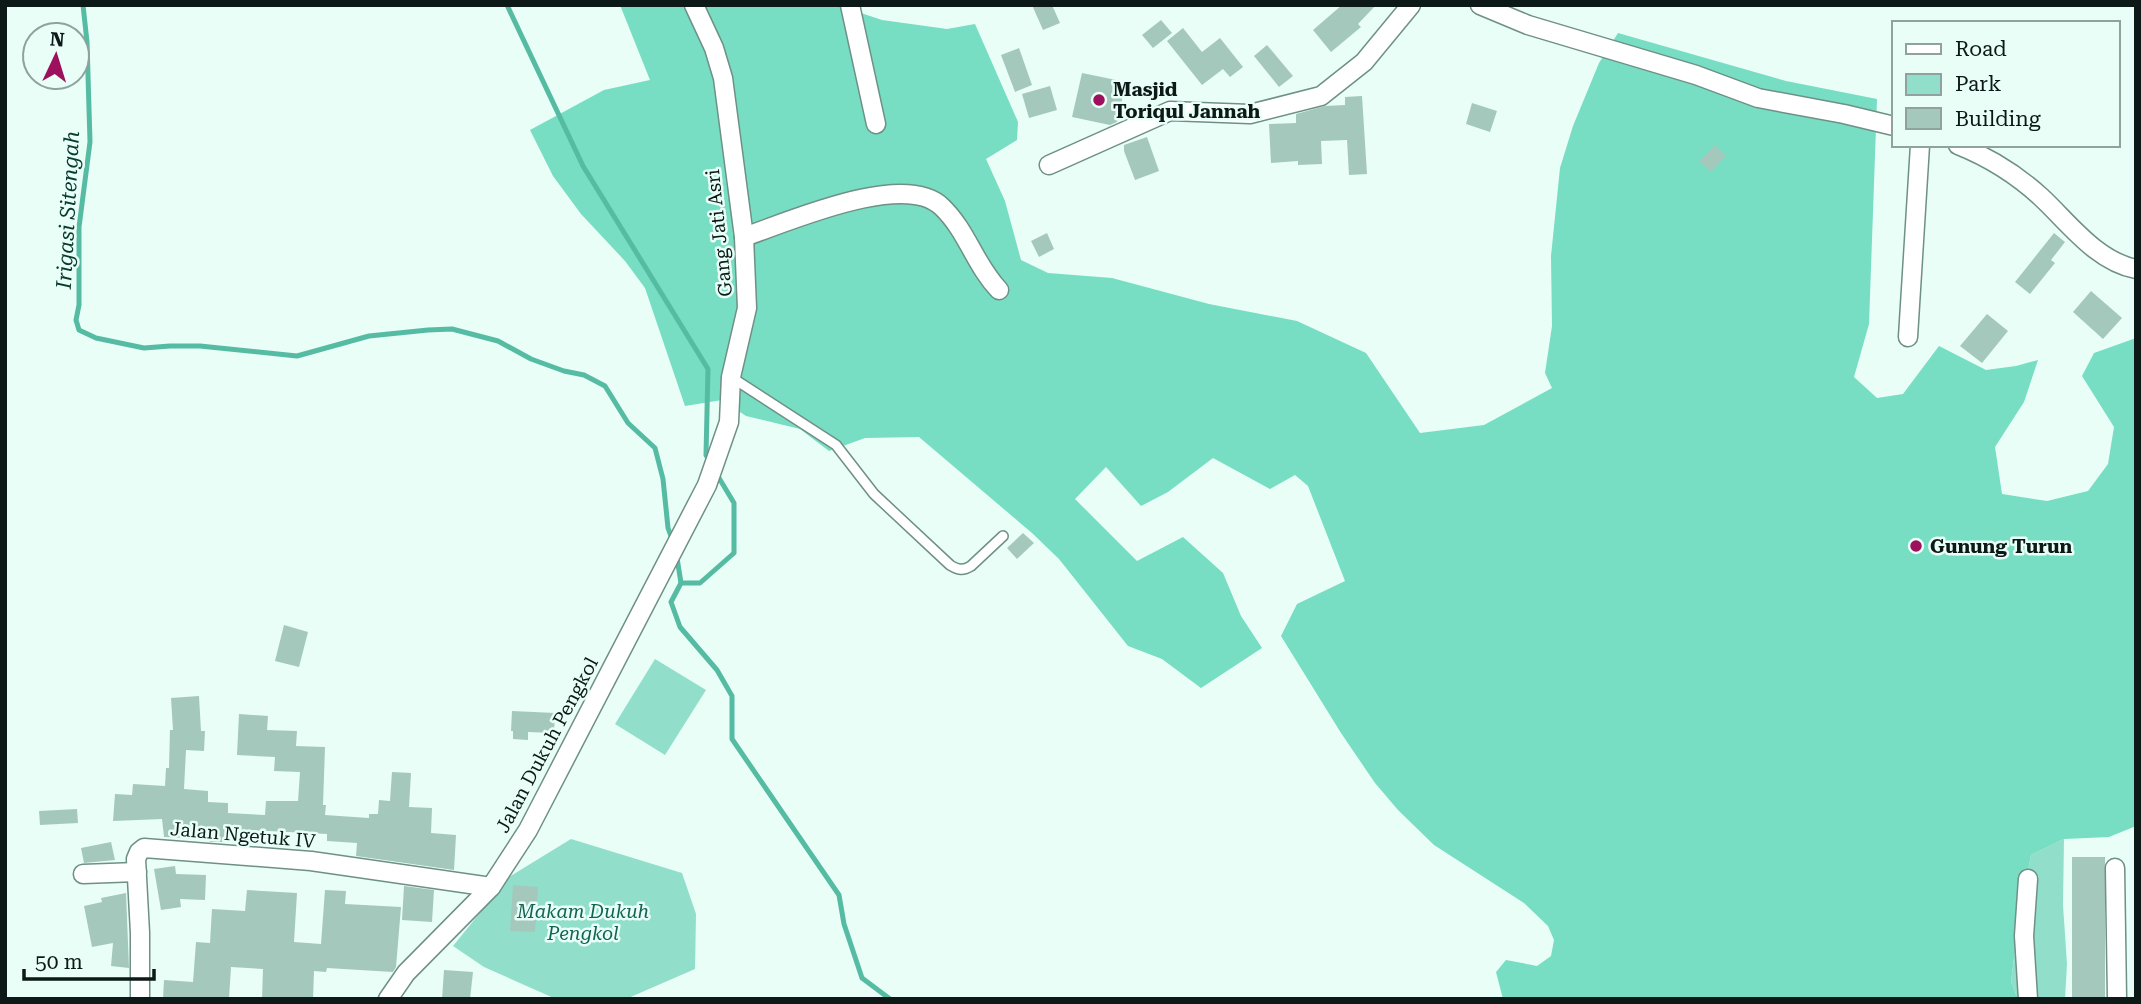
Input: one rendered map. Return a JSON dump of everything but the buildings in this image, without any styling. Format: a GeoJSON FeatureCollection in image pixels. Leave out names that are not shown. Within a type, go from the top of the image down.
{"type":"FeatureCollection","features":[{"type":"Feature","properties":{"kind":"street","name":"Gang Jati Asri"},"geometry":{"type":"LineString","coordinates":[[694,5],[714,48],[723,78],[744,237],[747,308],[731,377],[729,422],[717,458]]}},
{"type":"Feature","properties":{"kind":"street"},"geometry":{"type":"LineString","coordinates":[[850,5],[876,124]]}},
{"type":"Feature","properties":{"kind":"street"},"geometry":{"type":"LineString","coordinates":[[1049,165],[1170,111],[1250,114],[1321,96],[1364,62],[1410,5]]}},
{"type":"Feature","properties":{"kind":"street"},"geometry":{"type":"LineString","coordinates":[[1480,5],[1528,25],[1664,65],[1758,98],[1892,126]]}},
{"type":"Feature","properties":{"kind":"street"},"geometry":{"type":"LineString","coordinates":[[1908,337],[1920,147]]}},
{"type":"Feature","properties":{"kind":"street"},"geometry":{"type":"LineString","coordinates":[[1963,147],[2003,168],[2040,196],[2082,239],[2134,271]]}},
{"type":"Feature","properties":{"kind":"street"},"geometry":{"type":"LineString","coordinates":[[744,237],[858,199],[918,194],[933,199],[944,209],[961,230],[988,279],[999,290]]}},
{"type":"Feature","properties":{"kind":"street","name":"Jalan Dukuh Pengkol"},"geometry":{"type":"LineString","coordinates":[[388,999],[406,973],[491,887],[528,830],[707,485],[717,458]]}},
{"type":"Feature","properties":{"kind":"street","name":"Jalan Ngetuk IV"},"geometry":{"type":"LineString","coordinates":[[137,872],[136,859],[144,848],[311,861],[491,887]]}},
{"type":"Feature","properties":{"kind":"street"},"geometry":{"type":"LineString","coordinates":[[2115,868],[2117,999]]}},
{"type":"Feature","properties":{"kind":"street"},"geometry":{"type":"LineString","coordinates":[[83,874],[137,872],[140,999]]}},
{"type":"Feature","properties":{"kind":"street"},"geometry":{"type":"LineString","coordinates":[[2028,879],[2024,948],[2028,999]]}},
{"type":"Feature","properties":{"kind":"lane"},"geometry":{"type":"LineString","coordinates":[[731,377],[836,445],[874,494],[950,565],[965,570],[1003,536]]}},
{"type":"Feature","properties":{"kind":"green space"},"geometry":{"type":"Polygon","coordinates":[[[620,5],[837,5],[882,20],[947,29],[975,24],[1018,122],[1017,140],[986,159],[1005,201],[1021,260],[1048,273],[1112,278],[1209,304],[1297,321],[1366,353],[1420,433],[1484,425],[1552,388],[1545,373],[1552,326],[1551,256],[1560,168],[1573,126],[1599,63],[1618,33],[1786,81],[1877,99],[1869,324],[1854,377],[1877,398],[1903,394],[1939,346],[1986,370],[2038,360],[2024,402],[1995,447],[2002,494],[2047,501],[2088,491],[2108,464],[2114,427],[2082,376],[2094,353],[2136,338],[2136,826],[2109,837],[2064,839],[2031,855],[2011,982],[2018,999],[1503,999],[1496,972],[1506,960],[1537,966],[1551,956],[1554,940],[1548,926],[1524,903],[1434,845],[1398,810],[1375,783],[1341,733],[1281,636],[1297,604],[1345,581],[1308,486],[1295,475],[1270,489],[1213,458],[1168,492],[1141,506],[1106,467],[1075,499],[1137,561],[1183,537],[1223,573],[1241,616],[1262,648],[1201,688],[1162,659],[1128,646],[1059,559],[919,437],[865,438],[829,451],[800,429],[746,416],[722,400],[685,406],[645,288],[625,261],[581,214],[553,176],[530,130],[604,90],[650,80],[620,5]]]}},
{"type":"Feature","properties":{"kind":"green space"},"geometry":{"type":"Polygon","coordinates":[[[655,659],[706,690],[665,755],[615,724],[655,659]]]}},
{"type":"Feature","properties":{"kind":"green space","name":"Makam Dukuh Pengkol"},"geometry":{"type":"Polygon","coordinates":[[[571,839],[682,873],[696,914],[695,969],[626,999],[556,999],[484,967],[453,946],[509,877],[571,839]]]}},
{"type":"Feature","properties":{"kind":"green space"},"geometry":{"type":"Polygon","coordinates":[[[2064,839],[2063,905],[2067,964],[2065,999],[2018,999],[2011,982],[2031,855],[2064,839]]]}},
{"type":"Feature","properties":{"kind":"waterway","name":"Irigasi Sitengah"},"geometry":{"type":"LineString","coordinates":[[83,5],[87,42],[90,142],[79,227],[79,305],[76,320],[79,330],[96,338],[144,348],[200,346],[297,356],[369,336],[428,330],[452,329],[498,341],[531,359],[584,375],[605,386],[628,423],[655,448],[663,479],[668,528],[672,539]]}},
{"type":"Feature","properties":{"kind":"waterway"},"geometry":{"type":"LineString","coordinates":[[507,5],[583,166],[708,369],[706,455],[710,461]]}},
{"type":"Feature","properties":{"kind":"waterway"},"geometry":{"type":"LineString","coordinates":[[716,473],[734,503],[734,553],[700,583],[681,583],[671,602],[680,627],[717,670],[732,696],[732,739],[839,895],[844,924],[862,978],[890,999]]}},
{"type":"Feature","properties":{"kind":"waterway","name":"Irigasi Sitengah"},"geometry":{"type":"LineString","coordinates":[[677,558],[681,583]]}},
{"type":"Feature","properties":{"kind":"place","name":"Masjid Toriqul Jannah"},"geometry":{"type":"Point","coordinates":[1099,100]}},
{"type":"Feature","properties":{"kind":"place","name":"Gunung Turun"},"geometry":{"type":"Point","coordinates":[1916,546]}}]}
